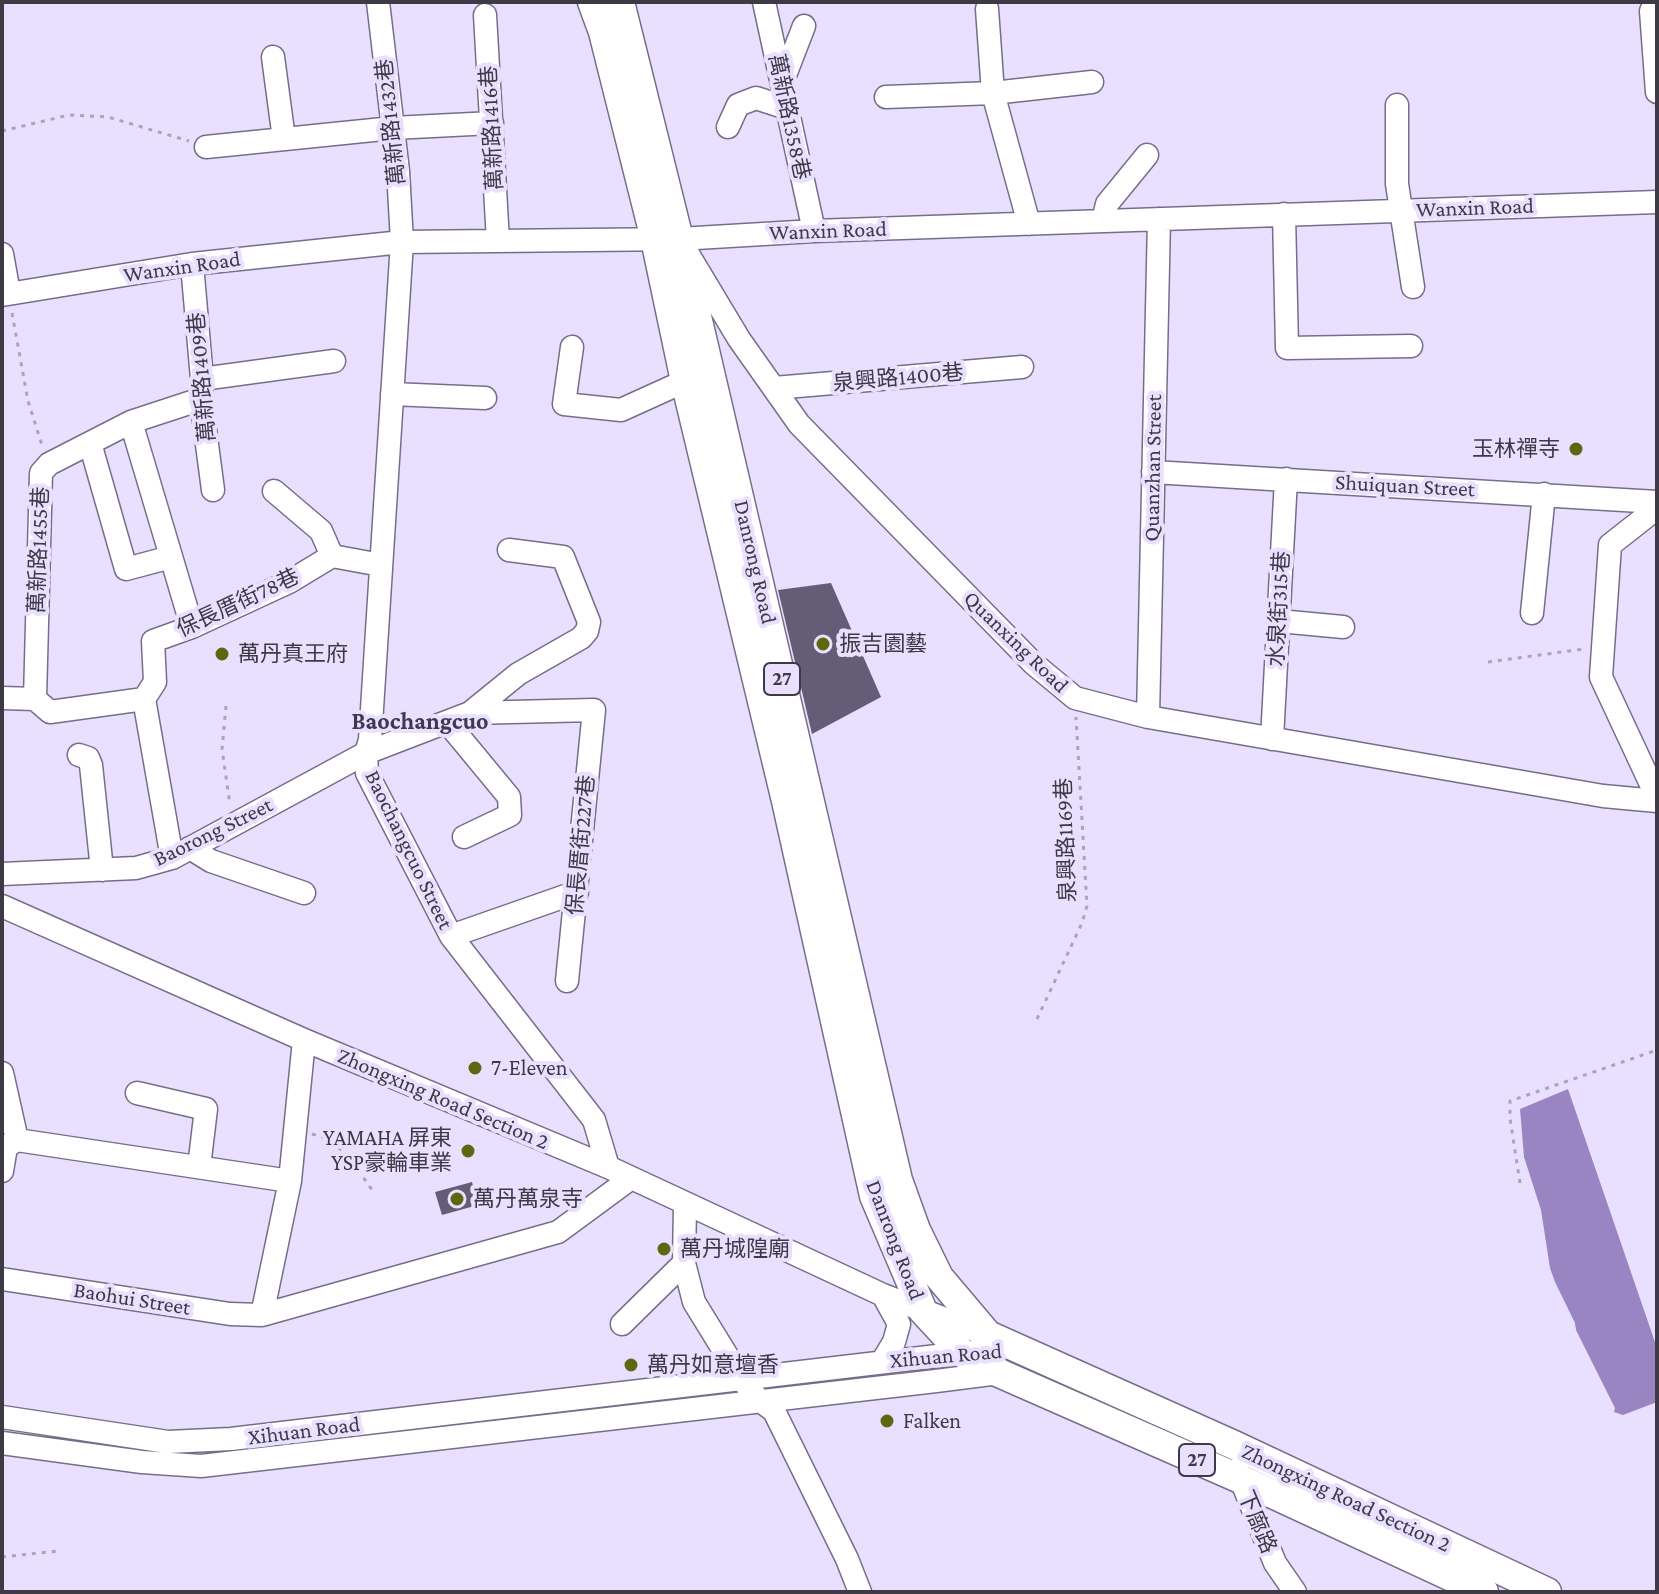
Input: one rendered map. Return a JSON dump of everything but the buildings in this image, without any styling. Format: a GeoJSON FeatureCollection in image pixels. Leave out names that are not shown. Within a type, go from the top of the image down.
{"type":"FeatureCollection","features":[{"type":"Feature","properties":{"kind":"main road","name":"Danrong Road"},"geometry":{"type":"LineString","coordinates":[[592,2],[667,239],[685,381],[898,1180],[916,1230],[939,1277],[1000,1352]]}},
{"type":"Feature","properties":{"kind":"main road","name":"Danrong Road"},"geometry":{"type":"LineString","coordinates":[[620,2],[667,239],[797,798],[874,1196],[923,1311]]}},
{"type":"Feature","properties":{"kind":"main road","name":"Zhongxing Road Section 2"},"geometry":{"type":"LineString","coordinates":[[923,1311],[962,1353],[1000,1352],[1234,1445],[1547,1592]]}},
{"type":"Feature","properties":{"kind":"main road","name":"Zhongxing Road Section 2"},"geometry":{"type":"LineString","coordinates":[[1000,1352],[1238,1478],[1484,1592]]}},
{"type":"Feature","properties":{"kind":"street","name":"萬新路1432巷"},"geometry":{"type":"LineString","coordinates":[[378,2],[402,242]]}},
{"type":"Feature","properties":{"kind":"street","name":"萬新路1358巷"},"geometry":{"type":"LineString","coordinates":[[764,2],[814,231]]}},
{"type":"Feature","properties":{"kind":"street"},"geometry":{"type":"LineString","coordinates":[[1656,2],[1651,11],[1657,92]]}},
{"type":"Feature","properties":{"kind":"street"},"geometry":{"type":"LineString","coordinates":[[987,9],[993,93],[1029,224]]}},
{"type":"Feature","properties":{"kind":"street","name":"萬新路1416巷"},"geometry":{"type":"LineString","coordinates":[[485,15],[498,241]]}},
{"type":"Feature","properties":{"kind":"street"},"geometry":{"type":"LineString","coordinates":[[782,83],[804,26]]}},
{"type":"Feature","properties":{"kind":"street"},"geometry":{"type":"LineString","coordinates":[[273,57],[284,139]]}},
{"type":"Feature","properties":{"kind":"street"},"geometry":{"type":"LineString","coordinates":[[886,97],[993,93],[1092,82]]}},
{"type":"Feature","properties":{"kind":"street"},"geometry":{"type":"LineString","coordinates":[[728,127],[738,105],[756,98],[787,108]]}},
{"type":"Feature","properties":{"kind":"street"},"geometry":{"type":"LineString","coordinates":[[1397,105],[1397,184],[1413,287]]}},
{"type":"Feature","properties":{"kind":"street"},"geometry":{"type":"LineString","coordinates":[[206,147],[393,128],[492,123]]}},
{"type":"Feature","properties":{"kind":"street"},"geometry":{"type":"LineString","coordinates":[[1103,221],[1107,204],[1147,155]]}},
{"type":"Feature","properties":{"kind":"street","name":"Wanxin Road"},"geometry":{"type":"LineString","coordinates":[[6,294],[192,264],[402,242],[667,239],[814,231],[1657,202]]}},
{"type":"Feature","properties":{"kind":"street"},"geometry":{"type":"LineString","coordinates":[[1284,214],[1287,348],[1411,346]]}},
{"type":"Feature","properties":{"kind":"street","name":"Quanzhan Street"},"geometry":{"type":"LineString","coordinates":[[1148,717],[1159,219]]}},
{"type":"Feature","properties":{"kind":"street","name":"Quanxing Road"},"geometry":{"type":"LineString","coordinates":[[667,239],[799,424],[1034,664],[1075,698],[1148,717],[1272,739],[1603,796],[1657,799]]}},
{"type":"Feature","properties":{"kind":"street","name":"Baochangcuo Street"},"geometry":{"type":"LineString","coordinates":[[402,242],[367,773],[451,936],[594,1120],[608,1167]]}},
{"type":"Feature","properties":{"kind":"street"},"geometry":{"type":"LineString","coordinates":[[2,254],[6,294]]}},
{"type":"Feature","properties":{"kind":"street","name":"萬新路1409巷"},"geometry":{"type":"LineString","coordinates":[[192,264],[213,490]]}},
{"type":"Feature","properties":{"kind":"street"},"geometry":{"type":"LineString","coordinates":[[572,347],[564,404],[621,410],[685,381]]}},
{"type":"Feature","properties":{"kind":"street"},"geometry":{"type":"LineString","coordinates":[[49,464],[202,389],[334,361]]}},
{"type":"Feature","properties":{"kind":"street","name":"泉興路1400巷"},"geometry":{"type":"LineString","coordinates":[[774,388],[1022,367]]}},
{"type":"Feature","properties":{"kind":"street"},"geometry":{"type":"LineString","coordinates":[[392,394],[485,398]]}},
{"type":"Feature","properties":{"kind":"street"},"geometry":{"type":"LineString","coordinates":[[131,422],[192,627]]}},
{"type":"Feature","properties":{"kind":"street"},"geometry":{"type":"LineString","coordinates":[[90,443],[126,569],[171,557]]}},
{"type":"Feature","properties":{"kind":"street","name":"萬新路1455巷"},"geometry":{"type":"LineString","coordinates":[[35,699],[41,473],[49,464]]}},
{"type":"Feature","properties":{"kind":"street","name":"Shuiquan Street"},"geometry":{"type":"LineString","coordinates":[[1153,472],[1657,502]]}},
{"type":"Feature","properties":{"kind":"street","name":"水泉街315巷"},"geometry":{"type":"LineString","coordinates":[[1272,739],[1286,479]]}},
{"type":"Feature","properties":{"kind":"street"},"geometry":{"type":"LineString","coordinates":[[274,491],[321,531],[332,556],[381,565]]}},
{"type":"Feature","properties":{"kind":"street"},"geometry":{"type":"LineString","coordinates":[[1532,613],[1544,494]]}},
{"type":"Feature","properties":{"kind":"street"},"geometry":{"type":"LineString","coordinates":[[1657,508],[1610,545],[1601,677],[1657,799]]}},
{"type":"Feature","properties":{"kind":"street"},"geometry":{"type":"LineString","coordinates":[[470,713],[518,674],[571,645],[587,631],[589,622],[563,557],[509,550]]}},
{"type":"Feature","properties":{"kind":"street","name":"保長厝街78巷"},"geometry":{"type":"LineString","coordinates":[[144,699],[155,682],[153,641],[192,627],[289,582],[332,556]]}},
{"type":"Feature","properties":{"kind":"street"},"geometry":{"type":"LineString","coordinates":[[1279,621],[1343,627]]}},
{"type":"Feature","properties":{"kind":"street"},"geometry":{"type":"LineString","coordinates":[[2,698],[35,699],[50,712],[144,699],[181,853],[304,893]]}},
{"type":"Feature","properties":{"kind":"street","name":"保長厝街227巷"},"geometry":{"type":"LineString","coordinates":[[470,713],[594,710],[567,981]]}},
{"type":"Feature","properties":{"kind":"street","name":"Baorong Street"},"geometry":{"type":"LineString","coordinates":[[2,874],[136,868],[181,853],[366,753],[470,713]]}},
{"type":"Feature","properties":{"kind":"street"},"geometry":{"type":"LineString","coordinates":[[447,722],[509,797],[510,815],[464,837]]}},
{"type":"Feature","properties":{"kind":"street"},"geometry":{"type":"LineString","coordinates":[[79,755],[88,758],[91,765],[102,870]]}},
{"type":"Feature","properties":{"kind":"street"},"geometry":{"type":"LineString","coordinates":[[451,936],[577,892]]}},
{"type":"Feature","properties":{"kind":"street","name":"Zhongxing Road Section 2"},"geometry":{"type":"LineString","coordinates":[[2,906],[304,1040],[608,1167],[685,1205],[923,1311],[1000,1352]]}},
{"type":"Feature","properties":{"kind":"street"},"geometry":{"type":"LineString","coordinates":[[262,1315],[290,1181],[304,1040]]}},
{"type":"Feature","properties":{"kind":"street"},"geometry":{"type":"LineString","coordinates":[[2,1073],[17,1140]]}},
{"type":"Feature","properties":{"kind":"street"},"geometry":{"type":"LineString","coordinates":[[137,1093],[206,1109],[199,1167]]}},
{"type":"Feature","properties":{"kind":"street"},"geometry":{"type":"LineString","coordinates":[[2,1171],[6,1147],[17,1140],[290,1181]]}},
{"type":"Feature","properties":{"kind":"street","name":"Baohui Street"},"geometry":{"type":"LineString","coordinates":[[2,1279],[230,1314],[262,1315],[558,1232],[630,1179]]}},
{"type":"Feature","properties":{"kind":"street"},"geometry":{"type":"LineString","coordinates":[[685,1205],[684,1263],[694,1302],[742,1380],[759,1400],[774,1411],[847,1559],[860,1592]]}},
{"type":"Feature","properties":{"kind":"street"},"geometry":{"type":"LineString","coordinates":[[622,1324],[684,1263]]}},
{"type":"Feature","properties":{"kind":"street"},"geometry":{"type":"LineString","coordinates":[[882,1362],[894,1342],[899,1324],[883,1295]]}},
{"type":"Feature","properties":{"kind":"street","name":"Xihuan Road"},"geometry":{"type":"LineString","coordinates":[[2,1443],[142,1462],[201,1466],[759,1400],[1000,1352]]}},
{"type":"Feature","properties":{"kind":"street","name":"Xihuan Road"},"geometry":{"type":"LineString","coordinates":[[2,1417],[168,1442],[231,1439],[962,1353]]}},
{"type":"Feature","properties":{"kind":"street","name":"下廍路"},"geometry":{"type":"LineString","coordinates":[[1234,1445],[1238,1478],[1275,1563],[1295,1592]]}},
{"type":"Feature","properties":{"kind":"path"},"geometry":{"type":"LineString","coordinates":[[2,131],[69,115],[108,117],[206,147]]}},
{"type":"Feature","properties":{"kind":"path","name":"萬新路1455巷"},"geometry":{"type":"LineString","coordinates":[[6,294],[28,401],[49,464]]}},
{"type":"Feature","properties":{"kind":"path"},"geometry":{"type":"LineString","coordinates":[[1488,662],[1603,646]]}},
{"type":"Feature","properties":{"kind":"path","name":"泉興路1169巷"},"geometry":{"type":"LineString","coordinates":[[1037,1019],[1087,906],[1075,698]]}},
{"type":"Feature","properties":{"kind":"path"},"geometry":{"type":"LineString","coordinates":[[226,706],[222,749],[234,824]]}},
{"type":"Feature","properties":{"kind":"path"},"geometry":{"type":"LineString","coordinates":[[1520,1183],[1510,1101],[1657,1050]]}},
{"type":"Feature","properties":{"kind":"path"},"geometry":{"type":"LineString","coordinates":[[295,1129],[326,1138],[349,1156],[374,1193]]}},
{"type":"Feature","properties":{"kind":"path"},"geometry":{"type":"LineString","coordinates":[[2,1557],[58,1551]]}},
{"type":"Feature","properties":{"kind":"shaded area"},"geometry":{"type":"Polygon","coordinates":[[[1568,1089],[1657,1348],[1657,1402],[1623,1415],[1614,1412],[1615,1408],[1555,1282],[1541,1210],[1524,1157],[1520,1109],[1568,1089]]]}},
{"type":"Feature","properties":{"kind":"place","name":"玉林禪寺"},"geometry":{"type":"Point","coordinates":[1576,449]}},
{"type":"Feature","properties":{"kind":"place","name":"振吉園藝"},"geometry":{"type":"Point","coordinates":[823,644]}},
{"type":"Feature","properties":{"kind":"place","name":"萬丹真王府"},"geometry":{"type":"Point","coordinates":[222,654]}},
{"type":"Feature","properties":{"kind":"place","name":"7-Eleven"},"geometry":{"type":"Point","coordinates":[475,1068]}},
{"type":"Feature","properties":{"kind":"place","name":"YAMAHA 屏東 YSP豪輪車業"},"geometry":{"type":"Point","coordinates":[468,1151]}},
{"type":"Feature","properties":{"kind":"place","name":"萬丹萬泉寺"},"geometry":{"type":"Point","coordinates":[457,1199]}},
{"type":"Feature","properties":{"kind":"place","name":"萬丹城隍廟"},"geometry":{"type":"Point","coordinates":[664,1249]}},
{"type":"Feature","properties":{"kind":"place","name":"萬丹如意壇香"},"geometry":{"type":"Point","coordinates":[631,1365]}},
{"type":"Feature","properties":{"kind":"place","name":"Falken"},"geometry":{"type":"Point","coordinates":[887,1421]}},
{"type":"Feature","properties":{"kind":"district","name":"Baochangcuo"},"geometry":{"type":"Point","coordinates":[420,722]}}]}
